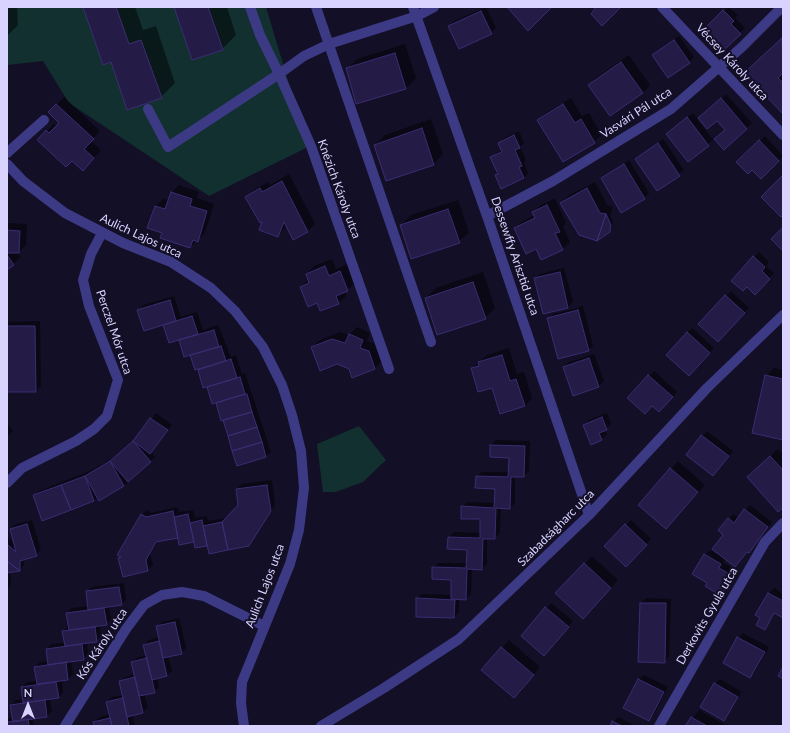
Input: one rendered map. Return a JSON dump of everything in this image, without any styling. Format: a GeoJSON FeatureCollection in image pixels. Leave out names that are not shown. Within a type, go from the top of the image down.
{"type":"FeatureCollection","features":[{"type":"Feature","properties":{"kind":"street","name":"Knézich Károly utca"},"geometry":{"type":"LineString","coordinates":[[250,7],[260,35],[280,74],[310,146],[389,369]]}},
{"type":"Feature","properties":{"kind":"street"},"geometry":{"type":"LineString","coordinates":[[316,7],[432,342]]}},
{"type":"Feature","properties":{"kind":"street"},"geometry":{"type":"LineString","coordinates":[[148,109],[168,147],[280,74],[304,56],[329,44],[415,12],[434,7]]}},
{"type":"Feature","properties":{"kind":"street","name":"Vécsey Károly utca"},"geometry":{"type":"LineString","coordinates":[[662,7],[783,135]]}},
{"type":"Feature","properties":{"kind":"street","name":"Vasvári Pál utca"},"geometry":{"type":"LineString","coordinates":[[487,216],[553,181],[670,109],[742,47],[782,7]]}},
{"type":"Feature","properties":{"kind":"street","name":"Dessewffy Arisztid utca"},"geometry":{"type":"LineString","coordinates":[[415,12],[487,216],[588,515]]}},
{"type":"Feature","properties":{"kind":"street"},"geometry":{"type":"LineString","coordinates":[[7,153],[44,120]]}},
{"type":"Feature","properties":{"kind":"street","name":"Aulich Lajos utca"},"geometry":{"type":"LineString","coordinates":[[7,164],[23,181],[65,213],[102,233],[171,262],[211,288],[235,311],[263,347],[282,386],[292,414],[301,451],[304,488],[299,530],[290,564],[242,682],[241,703],[244,726]]}},
{"type":"Feature","properties":{"kind":"street","name":"Perczel Mór utca"},"geometry":{"type":"LineString","coordinates":[[7,483],[22,468],[76,441],[94,429],[107,416],[118,380],[89,306],[84,280],[91,254],[102,233]]}},
{"type":"Feature","properties":{"kind":"street","name":"Szabadságharc utca"},"geometry":{"type":"LineString","coordinates":[[321,726],[384,688],[459,639],[588,515],[707,388],[783,314]]}},
{"type":"Feature","properties":{"kind":"street","name":"Derkovits Gyula utca"},"geometry":{"type":"LineString","coordinates":[[658,726],[765,542],[783,523]]}},
{"type":"Feature","properties":{"kind":"street","name":"Kós Károly utca"},"geometry":{"type":"LineString","coordinates":[[65,726],[126,629],[144,605],[162,595],[182,592],[204,596],[264,626]]}},
{"type":"Feature","properties":{"kind":"green space"},"geometry":{"type":"Polygon","coordinates":[[[7,7],[266,7],[308,147],[209,196],[69,103],[43,61],[7,65],[7,7]]]}},
{"type":"Feature","properties":{"kind":"green space"},"geometry":{"type":"Polygon","coordinates":[[[359,426],[386,460],[363,482],[336,492],[323,492],[317,444],[359,426]]]}},
{"type":"Feature","properties":{"kind":"building"},"geometry":{"type":"Polygon","coordinates":[[[83,7],[116,7],[129,44],[141,40],[162,98],[127,110],[111,62],[103,65],[83,7]]]}},
{"type":"Feature","properties":{"kind":"building"},"geometry":{"type":"Polygon","coordinates":[[[174,7],[208,7],[223,50],[192,60],[174,7]]]}},
{"type":"Feature","properties":{"kind":"building"},"geometry":{"type":"Polygon","coordinates":[[[507,7],[550,7],[551,8],[528,31],[507,7]]]}},
{"type":"Feature","properties":{"kind":"building"},"geometry":{"type":"Polygon","coordinates":[[[596,7],[621,7],[602,26],[591,14],[596,7]]]}},
{"type":"Feature","properties":{"kind":"building"},"geometry":{"type":"Polygon","coordinates":[[[723,10],[734,21],[731,24],[741,34],[720,54],[700,33],[723,10]]]}},
{"type":"Feature","properties":{"kind":"building"},"geometry":{"type":"Polygon","coordinates":[[[481,11],[492,34],[459,49],[448,26],[481,11]]]}},
{"type":"Feature","properties":{"kind":"building"},"geometry":{"type":"Polygon","coordinates":[[[782,38],[783,73],[778,78],[783,83],[783,114],[744,73],[782,38]]]}},
{"type":"Feature","properties":{"kind":"building"},"geometry":{"type":"Polygon","coordinates":[[[674,40],[690,63],[668,78],[652,55],[674,40]]]}},
{"type":"Feature","properties":{"kind":"building"},"geometry":{"type":"Polygon","coordinates":[[[395,53],[406,89],[356,104],[346,68],[395,53]]]}},
{"type":"Feature","properties":{"kind":"building"},"geometry":{"type":"Polygon","coordinates":[[[621,62],[643,93],[610,116],[588,85],[621,62]]]}},
{"type":"Feature","properties":{"kind":"building"},"geometry":{"type":"Polygon","coordinates":[[[721,98],[747,129],[724,150],[714,139],[725,130],[717,121],[707,129],[698,118],[721,98]]]}},
{"type":"Feature","properties":{"kind":"building"},"geometry":{"type":"Polygon","coordinates":[[[56,104],[94,139],[84,149],[94,158],[83,171],[72,161],[66,167],[37,140],[46,130],[49,133],[59,123],[48,112],[56,104]]]}},
{"type":"Feature","properties":{"kind":"building"},"geometry":{"type":"Polygon","coordinates":[[[563,104],[575,123],[581,119],[595,143],[563,162],[537,120],[563,104]]]}},
{"type":"Feature","properties":{"kind":"building"},"geometry":{"type":"Polygon","coordinates":[[[687,117],[709,146],[688,162],[666,134],[687,117]]]}},
{"type":"Feature","properties":{"kind":"building"},"geometry":{"type":"Polygon","coordinates":[[[422,128],[434,165],[386,181],[374,145],[422,128]]]}},
{"type":"Feature","properties":{"kind":"building"},"geometry":{"type":"Polygon","coordinates":[[[514,135],[520,148],[515,150],[522,166],[519,167],[524,178],[501,189],[495,175],[498,174],[490,157],[502,152],[498,143],[514,135]]]}},
{"type":"Feature","properties":{"kind":"building"},"geometry":{"type":"Polygon","coordinates":[[[759,140],[779,161],[761,179],[752,170],[748,174],[736,162],[759,140]]]}},
{"type":"Feature","properties":{"kind":"building"},"geometry":{"type":"Polygon","coordinates":[[[658,143],[680,176],[657,191],[635,159],[658,143]]]}},
{"type":"Feature","properties":{"kind":"building"},"geometry":{"type":"Polygon","coordinates":[[[624,164],[645,199],[621,213],[601,178],[624,164]]]}},
{"type":"Feature","properties":{"kind":"building"},"geometry":{"type":"Polygon","coordinates":[[[783,175],[783,215],[781,217],[761,197],[783,175]]]}},
{"type":"Feature","properties":{"kind":"building"},"geometry":{"type":"Polygon","coordinates":[[[282,181],[308,232],[293,240],[284,222],[278,237],[259,230],[262,222],[260,223],[245,197],[260,188],[262,192],[282,181]]]}},
{"type":"Feature","properties":{"kind":"building"},"geometry":{"type":"Polygon","coordinates":[[[587,188],[600,213],[606,214],[597,241],[579,235],[560,203],[587,188]]]}},
{"type":"Feature","properties":{"kind":"building"},"geometry":{"type":"Polygon","coordinates":[[[171,192],[192,199],[190,206],[207,211],[198,242],[193,240],[190,248],[160,238],[162,233],[147,228],[155,206],[165,209],[171,192]]]}},
{"type":"Feature","properties":{"kind":"building"},"geometry":{"type":"Polygon","coordinates":[[[547,205],[560,232],[555,233],[563,250],[541,260],[536,249],[526,254],[514,228],[535,218],[532,212],[547,205]]]}},
{"type":"Feature","properties":{"kind":"building"},"geometry":{"type":"Polygon","coordinates":[[[448,209],[460,243],[411,259],[400,225],[448,209]]]}},
{"type":"Feature","properties":{"kind":"building"},"geometry":{"type":"Polygon","coordinates":[[[606,214],[611,225],[610,232],[597,241],[606,214]]]}},
{"type":"Feature","properties":{"kind":"building"},"geometry":{"type":"Polygon","coordinates":[[[783,227],[783,251],[771,239],[783,227]]]}},
{"type":"Feature","properties":{"kind":"building"},"geometry":{"type":"Polygon","coordinates":[[[7,230],[20,231],[19,253],[7,253],[7,230]]]}},
{"type":"Feature","properties":{"kind":"building"},"geometry":{"type":"Polygon","coordinates":[[[7,255],[14,265],[7,270],[7,255]]]}},
{"type":"Feature","properties":{"kind":"building"},"geometry":{"type":"Polygon","coordinates":[[[753,256],[765,267],[762,271],[770,279],[755,295],[747,287],[743,291],[731,281],[753,256]]]}},
{"type":"Feature","properties":{"kind":"building"},"geometry":{"type":"Polygon","coordinates":[[[325,266],[329,276],[340,271],[348,291],[336,296],[339,304],[320,311],[317,303],[308,307],[300,287],[309,283],[306,274],[325,266]]]}},
{"type":"Feature","properties":{"kind":"building"},"geometry":{"type":"Polygon","coordinates":[[[560,272],[568,308],[543,314],[534,278],[560,272]]]}},
{"type":"Feature","properties":{"kind":"building"},"geometry":{"type":"Polygon","coordinates":[[[473,282],[486,319],[437,335],[425,298],[473,282]]]}},
{"type":"Feature","properties":{"kind":"building"},"geometry":{"type":"Polygon","coordinates":[[[725,295],[745,313],[718,342],[698,324],[725,295]]]}},
{"type":"Feature","properties":{"kind":"building"},"geometry":{"type":"Polygon","coordinates":[[[170,300],[176,321],[144,331],[137,310],[170,300]]]}},
{"type":"Feature","properties":{"kind":"building"},"geometry":{"type":"Polygon","coordinates":[[[578,310],[589,351],[558,359],[547,318],[578,310]]]}},
{"type":"Feature","properties":{"kind":"building"},"geometry":{"type":"Polygon","coordinates":[[[192,316],[198,334],[169,343],[163,325],[192,316]]]}},
{"type":"Feature","properties":{"kind":"building"},"geometry":{"type":"Polygon","coordinates":[[[7,326],[35,326],[36,392],[7,392],[7,326]]]}},
{"type":"Feature","properties":{"kind":"building"},"geometry":{"type":"Polygon","coordinates":[[[214,330],[219,347],[184,357],[179,340],[214,330]]]}},
{"type":"Feature","properties":{"kind":"building"},"geometry":{"type":"Polygon","coordinates":[[[687,332],[710,353],[689,376],[666,355],[687,332]]]}},
{"type":"Feature","properties":{"kind":"building"},"geometry":{"type":"Polygon","coordinates":[[[349,334],[363,340],[360,348],[369,351],[375,369],[352,378],[349,369],[337,364],[320,371],[311,347],[332,339],[345,343],[349,334]]]}},
{"type":"Feature","properties":{"kind":"building"},"geometry":{"type":"Polygon","coordinates":[[[221,346],[226,361],[195,370],[190,355],[221,346]]]}},
{"type":"Feature","properties":{"kind":"building"},"geometry":{"type":"Polygon","coordinates":[[[502,355],[510,381],[516,379],[525,406],[500,414],[492,388],[478,392],[471,368],[479,366],[478,362],[502,355]]]}},
{"type":"Feature","properties":{"kind":"building"},"geometry":{"type":"Polygon","coordinates":[[[589,358],[599,387],[573,396],[563,367],[589,358]]]}},
{"type":"Feature","properties":{"kind":"building"},"geometry":{"type":"Polygon","coordinates":[[[231,359],[237,378],[203,388],[198,370],[231,359]]]}},
{"type":"Feature","properties":{"kind":"building"},"geometry":{"type":"Polygon","coordinates":[[[648,375],[673,397],[659,412],[652,406],[645,414],[627,398],[648,375]]]}},
{"type":"Feature","properties":{"kind":"building"},"geometry":{"type":"Polygon","coordinates":[[[765,375],[783,379],[783,440],[752,433],[765,375]]]}},
{"type":"Feature","properties":{"kind":"building"},"geometry":{"type":"Polygon","coordinates":[[[240,377],[245,394],[212,404],[207,387],[240,377]]]}},
{"type":"Feature","properties":{"kind":"building"},"geometry":{"type":"Polygon","coordinates":[[[247,394],[252,412],[221,421],[216,403],[247,394]]]}},
{"type":"Feature","properties":{"kind":"building"},"geometry":{"type":"Polygon","coordinates":[[[252,412],[257,427],[228,436],[223,420],[252,412]]]}},
{"type":"Feature","properties":{"kind":"building"},"geometry":{"type":"Polygon","coordinates":[[[602,417],[607,430],[599,433],[602,440],[591,445],[583,425],[602,417]]]}},
{"type":"Feature","properties":{"kind":"building"},"geometry":{"type":"Polygon","coordinates":[[[150,418],[168,430],[150,454],[133,441],[150,418]]]}},
{"type":"Feature","properties":{"kind":"building"},"geometry":{"type":"Polygon","coordinates":[[[257,427],[262,442],[232,451],[228,436],[257,427]]]}},
{"type":"Feature","properties":{"kind":"building"},"geometry":{"type":"Polygon","coordinates":[[[701,435],[729,456],[713,476],[686,455],[701,435]]]}},
{"type":"Feature","properties":{"kind":"building"},"geometry":{"type":"Polygon","coordinates":[[[133,441],[151,462],[128,482],[110,461],[133,441]]]}},
{"type":"Feature","properties":{"kind":"building"},"geometry":{"type":"Polygon","coordinates":[[[262,442],[266,457],[237,466],[232,451],[262,442]]]}},
{"type":"Feature","properties":{"kind":"building"},"geometry":{"type":"Polygon","coordinates":[[[490,445],[525,446],[524,477],[511,477],[510,509],[496,508],[495,539],[483,539],[482,570],[467,569],[466,600],[451,599],[451,580],[432,579],[432,567],[466,568],[467,550],[447,549],[448,537],[480,538],[480,519],[461,519],[461,506],[494,508],[495,489],[475,488],[476,476],[508,477],[509,458],[490,457],[490,445]]]}},
{"type":"Feature","properties":{"kind":"building"},"geometry":{"type":"Polygon","coordinates":[[[770,456],[783,470],[783,508],[778,512],[747,477],[770,456]]]}},
{"type":"Feature","properties":{"kind":"building"},"geometry":{"type":"Polygon","coordinates":[[[110,461],[124,486],[99,501],[85,476],[110,461]]]}},
{"type":"Feature","properties":{"kind":"building"},"geometry":{"type":"Polygon","coordinates":[[[670,468],[698,492],[666,529],[638,505],[670,468]]]}},
{"type":"Feature","properties":{"kind":"building"},"geometry":{"type":"Polygon","coordinates":[[[85,476],[94,501],[71,510],[61,485],[85,476]]]}},
{"type":"Feature","properties":{"kind":"building"},"geometry":{"type":"Polygon","coordinates":[[[61,485],[71,510],[42,521],[33,495],[61,485]]]}},
{"type":"Feature","properties":{"kind":"building"},"geometry":{"type":"Polygon","coordinates":[[[267,485],[271,511],[249,546],[228,550],[222,522],[238,505],[236,489],[267,485]]]}},
{"type":"Feature","properties":{"kind":"building"},"geometry":{"type":"Polygon","coordinates":[[[744,509],[768,527],[749,553],[747,552],[735,567],[712,549],[723,535],[718,530],[728,518],[734,523],[744,509]]]}},
{"type":"Feature","properties":{"kind":"building"},"geometry":{"type":"Polygon","coordinates":[[[173,511],[178,538],[156,542],[146,560],[148,571],[123,577],[118,558],[121,557],[117,555],[141,514],[146,517],[173,511]]]}},
{"type":"Feature","properties":{"kind":"building"},"geometry":{"type":"Polygon","coordinates":[[[188,514],[194,542],[179,545],[174,517],[188,514]]]}},
{"type":"Feature","properties":{"kind":"building"},"geometry":{"type":"Polygon","coordinates":[[[202,520],[207,546],[195,548],[190,523],[202,520]]]}},
{"type":"Feature","properties":{"kind":"building"},"geometry":{"type":"Polygon","coordinates":[[[222,522],[228,550],[209,554],[203,526],[222,522]]]}},
{"type":"Feature","properties":{"kind":"building"},"geometry":{"type":"Polygon","coordinates":[[[27,524],[37,556],[20,561],[20,571],[7,561],[7,544],[16,552],[10,529],[27,524]]]}},
{"type":"Feature","properties":{"kind":"building"},"geometry":{"type":"Polygon","coordinates":[[[625,524],[647,545],[626,567],[604,546],[625,524]]]}},
{"type":"Feature","properties":{"kind":"building"},"geometry":{"type":"Polygon","coordinates":[[[704,554],[721,564],[719,568],[733,576],[721,596],[705,586],[707,583],[692,574],[704,554]]]}},
{"type":"Feature","properties":{"kind":"building"},"geometry":{"type":"Polygon","coordinates":[[[7,561],[20,571],[7,573],[7,561]]]}},
{"type":"Feature","properties":{"kind":"building"},"geometry":{"type":"Polygon","coordinates":[[[584,563],[611,588],[583,619],[555,593],[584,563]]]}},
{"type":"Feature","properties":{"kind":"building"},"geometry":{"type":"Polygon","coordinates":[[[119,587],[122,605],[88,610],[86,591],[119,587]]]}},
{"type":"Feature","properties":{"kind":"building"},"geometry":{"type":"Polygon","coordinates":[[[768,593],[783,601],[783,618],[774,613],[765,630],[756,625],[760,618],[755,615],[768,593]]]}},
{"type":"Feature","properties":{"kind":"building"},"geometry":{"type":"Polygon","coordinates":[[[416,598],[455,600],[454,618],[416,617],[416,598]]]}},
{"type":"Feature","properties":{"kind":"building"},"geometry":{"type":"Polygon","coordinates":[[[640,603],[666,603],[665,663],[638,662],[640,603]]]}},
{"type":"Feature","properties":{"kind":"building"},"geometry":{"type":"Polygon","coordinates":[[[545,607],[569,627],[544,656],[521,636],[545,607]]]}},
{"type":"Feature","properties":{"kind":"building"},"geometry":{"type":"Polygon","coordinates":[[[104,608],[107,625],[69,630],[66,613],[104,608]]]}},
{"type":"Feature","properties":{"kind":"building"},"geometry":{"type":"Polygon","coordinates":[[[175,622],[182,654],[163,658],[156,626],[175,622]]]}},
{"type":"Feature","properties":{"kind":"building"},"geometry":{"type":"Polygon","coordinates":[[[95,627],[97,642],[65,646],[62,631],[95,627]]]}},
{"type":"Feature","properties":{"kind":"building"},"geometry":{"type":"Polygon","coordinates":[[[737,637],[765,652],[750,678],[723,663],[737,637]]]}},
{"type":"Feature","properties":{"kind":"building"},"geometry":{"type":"Polygon","coordinates":[[[159,641],[167,676],[152,680],[143,645],[159,641]]]}},
{"type":"Feature","properties":{"kind":"building"},"geometry":{"type":"Polygon","coordinates":[[[82,644],[84,660],[48,665],[46,649],[82,644]]]}},
{"type":"Feature","properties":{"kind":"building"},"geometry":{"type":"Polygon","coordinates":[[[501,647],[534,675],[514,698],[481,670],[501,647]]]}},
{"type":"Feature","properties":{"kind":"building"},"geometry":{"type":"Polygon","coordinates":[[[147,658],[155,693],[139,696],[131,662],[147,658]]]}},
{"type":"Feature","properties":{"kind":"building"},"geometry":{"type":"Polygon","coordinates":[[[66,662],[68,680],[37,684],[34,667],[66,662]]]}},
{"type":"Feature","properties":{"kind":"building"},"geometry":{"type":"Polygon","coordinates":[[[783,667],[783,679],[778,676],[783,667]]]}},
{"type":"Feature","properties":{"kind":"building"},"geometry":{"type":"Polygon","coordinates":[[[135,677],[143,713],[127,717],[119,681],[135,677]]]}},
{"type":"Feature","properties":{"kind":"building"},"geometry":{"type":"Polygon","coordinates":[[[638,679],[664,692],[649,721],[623,708],[638,679]]]}},
{"type":"Feature","properties":{"kind":"building"},"geometry":{"type":"Polygon","coordinates":[[[56,682],[59,698],[23,703],[21,687],[56,682]]]}},
{"type":"Feature","properties":{"kind":"building"},"geometry":{"type":"Polygon","coordinates":[[[714,683],[738,697],[724,721],[700,707],[714,683]]]}},
{"type":"Feature","properties":{"kind":"building"},"geometry":{"type":"Polygon","coordinates":[[[123,698],[129,726],[112,726],[106,702],[123,698]]]}},
{"type":"Feature","properties":{"kind":"building"},"geometry":{"type":"Polygon","coordinates":[[[45,700],[47,717],[13,722],[10,705],[45,700]]]}},
{"type":"Feature","properties":{"kind":"building"},"geometry":{"type":"Polygon","coordinates":[[[691,717],[707,726],[685,726],[691,717]]]}},
{"type":"Feature","properties":{"kind":"building"},"geometry":{"type":"Polygon","coordinates":[[[110,718],[112,726],[94,726],[93,722],[110,718]]]}},
{"type":"Feature","properties":{"kind":"building"},"geometry":{"type":"Polygon","coordinates":[[[28,719],[29,726],[7,726],[7,722],[28,719]]]}},
{"type":"Feature","properties":{"kind":"building"},"geometry":{"type":"Polygon","coordinates":[[[612,721],[622,726],[610,726],[612,721]]]}}]}
